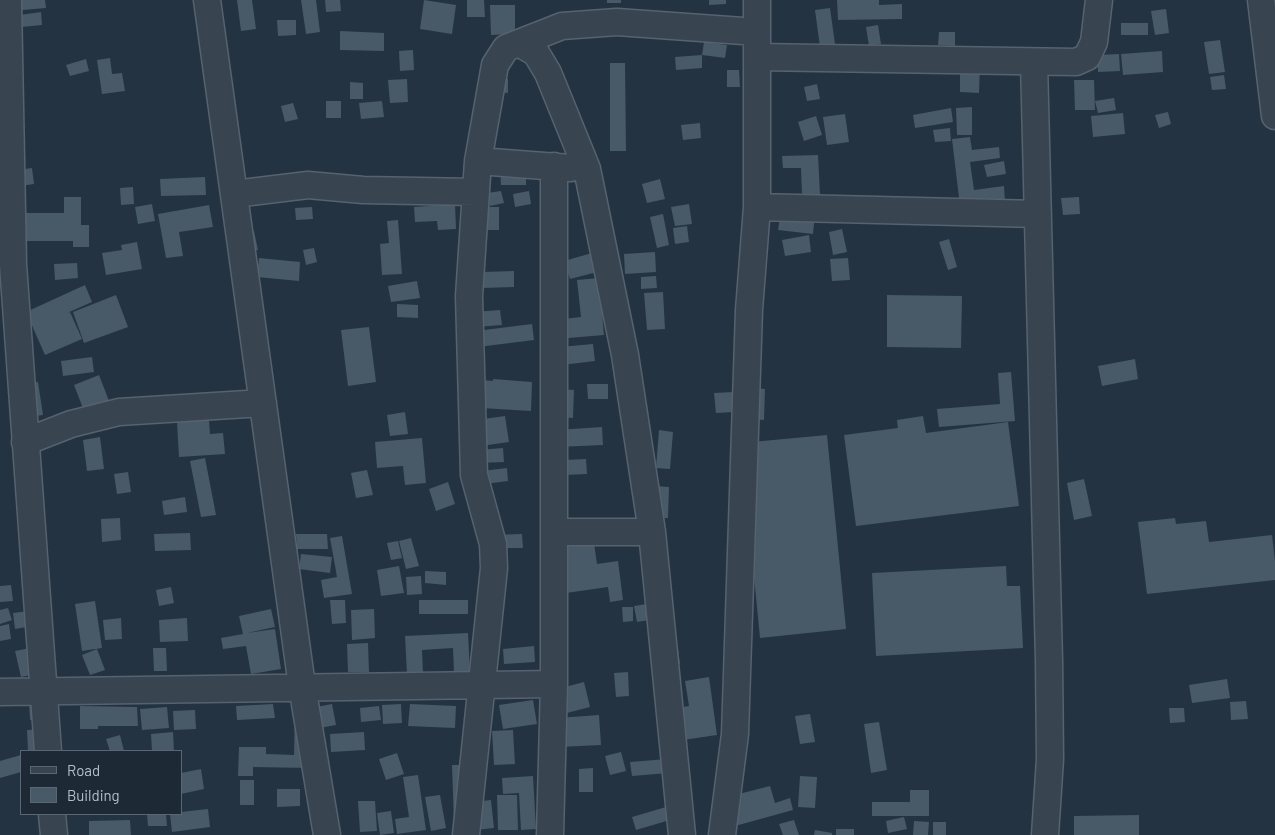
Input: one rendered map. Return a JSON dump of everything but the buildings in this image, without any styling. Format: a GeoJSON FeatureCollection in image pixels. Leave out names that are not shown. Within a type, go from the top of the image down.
{"type":"FeatureCollection","features":[{"type":"Feature","properties":{"kind":"street"},"geometry":{"type":"LineString","coordinates":[[8,0],[13,264],[10,369],[25,442],[48,750]]}},
{"type":"Feature","properties":{"kind":"street"},"geometry":{"type":"LineString","coordinates":[[207,0],[302,686],[327,835]]}},
{"type":"Feature","properties":{"kind":"street"},"geometry":{"type":"LineString","coordinates":[[722,835],[736,734],[750,310],[757,207],[757,0]]}},
{"type":"Feature","properties":{"kind":"street"},"geometry":{"type":"LineString","coordinates":[[466,835],[494,568],[493,544],[474,475],[469,296],[478,161],[495,65],[506,48],[562,26],[617,22],[757,44],[1034,62],[1076,62],[1087,58],[1094,42],[1100,0]]}},
{"type":"Feature","properties":{"kind":"street"},"geometry":{"type":"LineString","coordinates":[[1261,0],[1275,116]]}},
{"type":"Feature","properties":{"kind":"street"},"geometry":{"type":"LineString","coordinates":[[519,43],[536,53],[548,73],[587,169],[625,355],[652,532],[682,835]]}},
{"type":"Feature","properties":{"kind":"street"},"geometry":{"type":"LineString","coordinates":[[1034,62],[1050,759],[1045,835]]}},
{"type":"Feature","properties":{"kind":"street"},"geometry":{"type":"LineString","coordinates":[[478,161],[587,169]]}},
{"type":"Feature","properties":{"kind":"street"},"geometry":{"type":"LineString","coordinates":[[550,835],[554,684],[554,166]]}},
{"type":"Feature","properties":{"kind":"street"},"geometry":{"type":"LineString","coordinates":[[234,194],[308,185],[363,190],[476,192]]}},
{"type":"Feature","properties":{"kind":"street"},"geometry":{"type":"LineString","coordinates":[[757,207],[1038,214]]}},
{"type":"Feature","properties":{"kind":"street"},"geometry":{"type":"LineString","coordinates":[[25,442],[72,424],[119,412],[263,403]]}},
{"type":"Feature","properties":{"kind":"street"},"geometry":{"type":"LineString","coordinates":[[554,532],[652,532]]}},
{"type":"Feature","properties":{"kind":"street"},"geometry":{"type":"LineString","coordinates":[[0,692],[302,686],[554,684]]}},
{"type":"Feature","properties":{"kind":"street"},"geometry":{"type":"LineString","coordinates":[[52,815],[54,835]]}}]}
